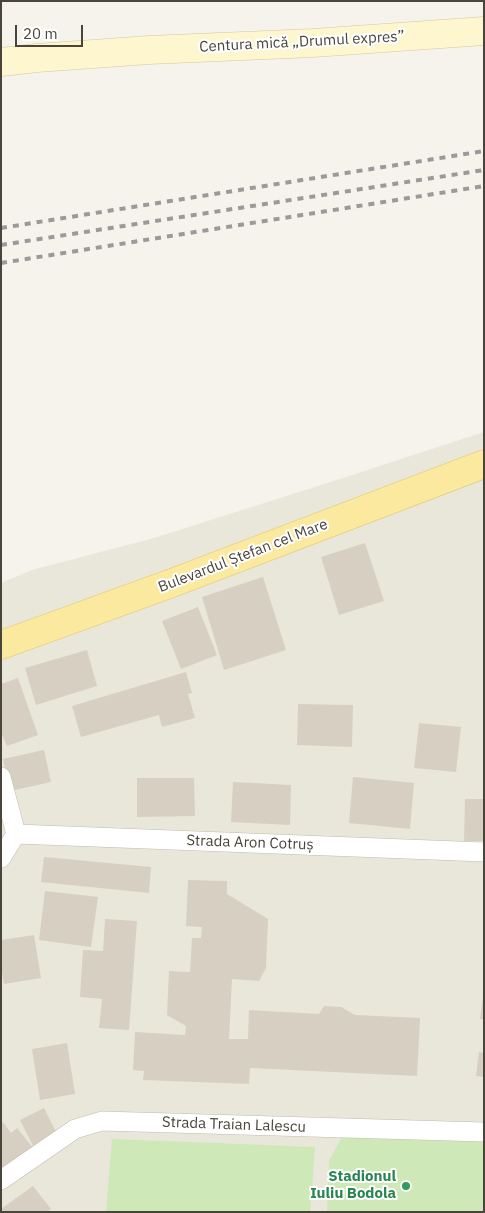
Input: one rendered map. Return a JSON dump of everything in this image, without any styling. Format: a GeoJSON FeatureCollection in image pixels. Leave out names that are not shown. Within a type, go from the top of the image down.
{"type":"FeatureCollection","features":[{"type":"Feature","properties":{"kind":"main road","name":"Centura mică „Drumul expres”"},"geometry":{"type":"LineString","coordinates":[[1,62],[130,52],[313,43],[484,31]]}},
{"type":"Feature","properties":{"kind":"main road","name":"Bulevardul Ștefan cel Mare"},"geometry":{"type":"LineString","coordinates":[[1,645],[172,583],[484,464]]}},
{"type":"Feature","properties":{"kind":"street"},"geometry":{"type":"LineString","coordinates":[[1,777],[16,834],[1,858]]}},
{"type":"Feature","properties":{"kind":"street","name":"Strada Aron Cotruș"},"geometry":{"type":"LineString","coordinates":[[16,834],[484,852]]}},
{"type":"Feature","properties":{"kind":"street","name":"Strada Traian Lalescu"},"geometry":{"type":"LineString","coordinates":[[1,1180],[75,1129],[102,1121],[484,1132]]}},
{"type":"Feature","properties":{"kind":"shaded area"},"geometry":{"type":"Polygon","coordinates":[[[484,432],[484,1212],[1,1212],[1,583],[32,570],[154,538],[484,432]]]}},
{"type":"Feature","properties":{"kind":"green space","name":"Stadionul Iuliu Bodola"},"geometry":{"type":"Polygon","coordinates":[[[342,1137],[484,1137],[484,1212],[327,1212],[329,1161],[342,1137]]]}},
{"type":"Feature","properties":{"kind":"green space"},"geometry":{"type":"Polygon","coordinates":[[[112,1139],[315,1147],[310,1212],[106,1212],[112,1139]]]}},
{"type":"Feature","properties":{"kind":"building"},"geometry":{"type":"Polygon","coordinates":[[[365,543],[384,601],[339,615],[321,557],[365,543]]]}},
{"type":"Feature","properties":{"kind":"building"},"geometry":{"type":"Polygon","coordinates":[[[263,577],[286,650],[224,670],[202,597],[263,577]]]}},
{"type":"Feature","properties":{"kind":"building"},"geometry":{"type":"Polygon","coordinates":[[[198,607],[217,655],[181,669],[162,621],[198,607]]]}},
{"type":"Feature","properties":{"kind":"building"},"geometry":{"type":"Polygon","coordinates":[[[87,650],[97,686],[36,705],[25,668],[87,650]]]}},
{"type":"Feature","properties":{"kind":"building"},"geometry":{"type":"Polygon","coordinates":[[[186,672],[192,693],[188,694],[195,718],[162,727],[159,715],[81,737],[72,706],[186,672]]]}},
{"type":"Feature","properties":{"kind":"building"},"geometry":{"type":"Polygon","coordinates":[[[18,678],[38,735],[7,746],[1,732],[1,684],[18,678]]]}},
{"type":"Feature","properties":{"kind":"building"},"geometry":{"type":"Polygon","coordinates":[[[298,704],[353,705],[352,747],[297,745],[298,704]]]}},
{"type":"Feature","properties":{"kind":"building"},"geometry":{"type":"Polygon","coordinates":[[[419,723],[461,727],[456,772],[414,768],[419,723]]]}},
{"type":"Feature","properties":{"kind":"building"},"geometry":{"type":"Polygon","coordinates":[[[44,750],[51,782],[10,791],[3,759],[44,750]]]}},
{"type":"Feature","properties":{"kind":"building"},"geometry":{"type":"Polygon","coordinates":[[[353,777],[414,783],[410,829],[349,823],[353,777]]]}},
{"type":"Feature","properties":{"kind":"building"},"geometry":{"type":"Polygon","coordinates":[[[137,778],[194,778],[195,816],[137,817],[137,778]]]}},
{"type":"Feature","properties":{"kind":"building"},"geometry":{"type":"Polygon","coordinates":[[[233,782],[291,785],[290,825],[231,822],[233,782]]]}},
{"type":"Feature","properties":{"kind":"building"},"geometry":{"type":"Polygon","coordinates":[[[465,799],[484,799],[484,841],[464,841],[465,799]]]}},
{"type":"Feature","properties":{"kind":"building"},"geometry":{"type":"Polygon","coordinates":[[[44,857],[151,867],[149,893],[41,882],[44,857]]]}},
{"type":"Feature","properties":{"kind":"building"},"geometry":{"type":"Polygon","coordinates":[[[188,880],[227,881],[227,894],[268,919],[266,968],[259,981],[232,979],[229,1039],[248,1039],[249,1010],[319,1014],[324,1006],[341,1007],[355,1015],[420,1018],[417,1076],[250,1068],[249,1084],[143,1080],[144,1071],[133,1070],[135,1032],[185,1035],[186,1026],[167,1015],[169,971],[190,972],[192,938],[201,938],[202,927],[186,926],[188,880]]]}},
{"type":"Feature","properties":{"kind":"building"},"geometry":{"type":"Polygon","coordinates":[[[45,891],[98,897],[91,947],[39,940],[45,891]]]}},
{"type":"Feature","properties":{"kind":"building"},"geometry":{"type":"Polygon","coordinates":[[[105,919],[137,921],[129,1030],[99,1028],[102,999],[80,997],[83,950],[103,951],[105,919]]]}},
{"type":"Feature","properties":{"kind":"building"},"geometry":{"type":"Polygon","coordinates":[[[34,935],[41,978],[4,984],[1,967],[1,940],[34,935]]]}},
{"type":"Feature","properties":{"kind":"building"},"geometry":{"type":"Polygon","coordinates":[[[483,997],[484,1019],[480,1019],[483,997]]]}},
{"type":"Feature","properties":{"kind":"building"},"geometry":{"type":"Polygon","coordinates":[[[67,1043],[75,1094],[40,1100],[32,1049],[67,1043]]]}},
{"type":"Feature","properties":{"kind":"building"},"geometry":{"type":"Polygon","coordinates":[[[479,1052],[484,1053],[484,1077],[476,1076],[479,1052]]]}},
{"type":"Feature","properties":{"kind":"building"},"geometry":{"type":"Polygon","coordinates":[[[44,1108],[58,1136],[34,1148],[20,1120],[44,1108]]]}},
{"type":"Feature","properties":{"kind":"building"},"geometry":{"type":"Polygon","coordinates":[[[3,1122],[11,1133],[17,1128],[34,1149],[1,1172],[1,1124],[3,1122]]]}},
{"type":"Feature","properties":{"kind":"building"},"geometry":{"type":"Polygon","coordinates":[[[33,1186],[51,1209],[47,1212],[2,1212],[1,1209],[33,1186]]]}},
{"type":"Feature","properties":{"kind":"railway"},"geometry":{"type":"LineString","coordinates":[[1,228],[484,151]]}},
{"type":"Feature","properties":{"kind":"railway"},"geometry":{"type":"LineString","coordinates":[[1,245],[484,170]]}},
{"type":"Feature","properties":{"kind":"railway"},"geometry":{"type":"LineString","coordinates":[[1,263],[484,186]]}},
{"type":"Feature","properties":{"kind":"place","name":"Stadionul Iuliu Bodola"},"geometry":{"type":"Point","coordinates":[406,1186]}}]}
